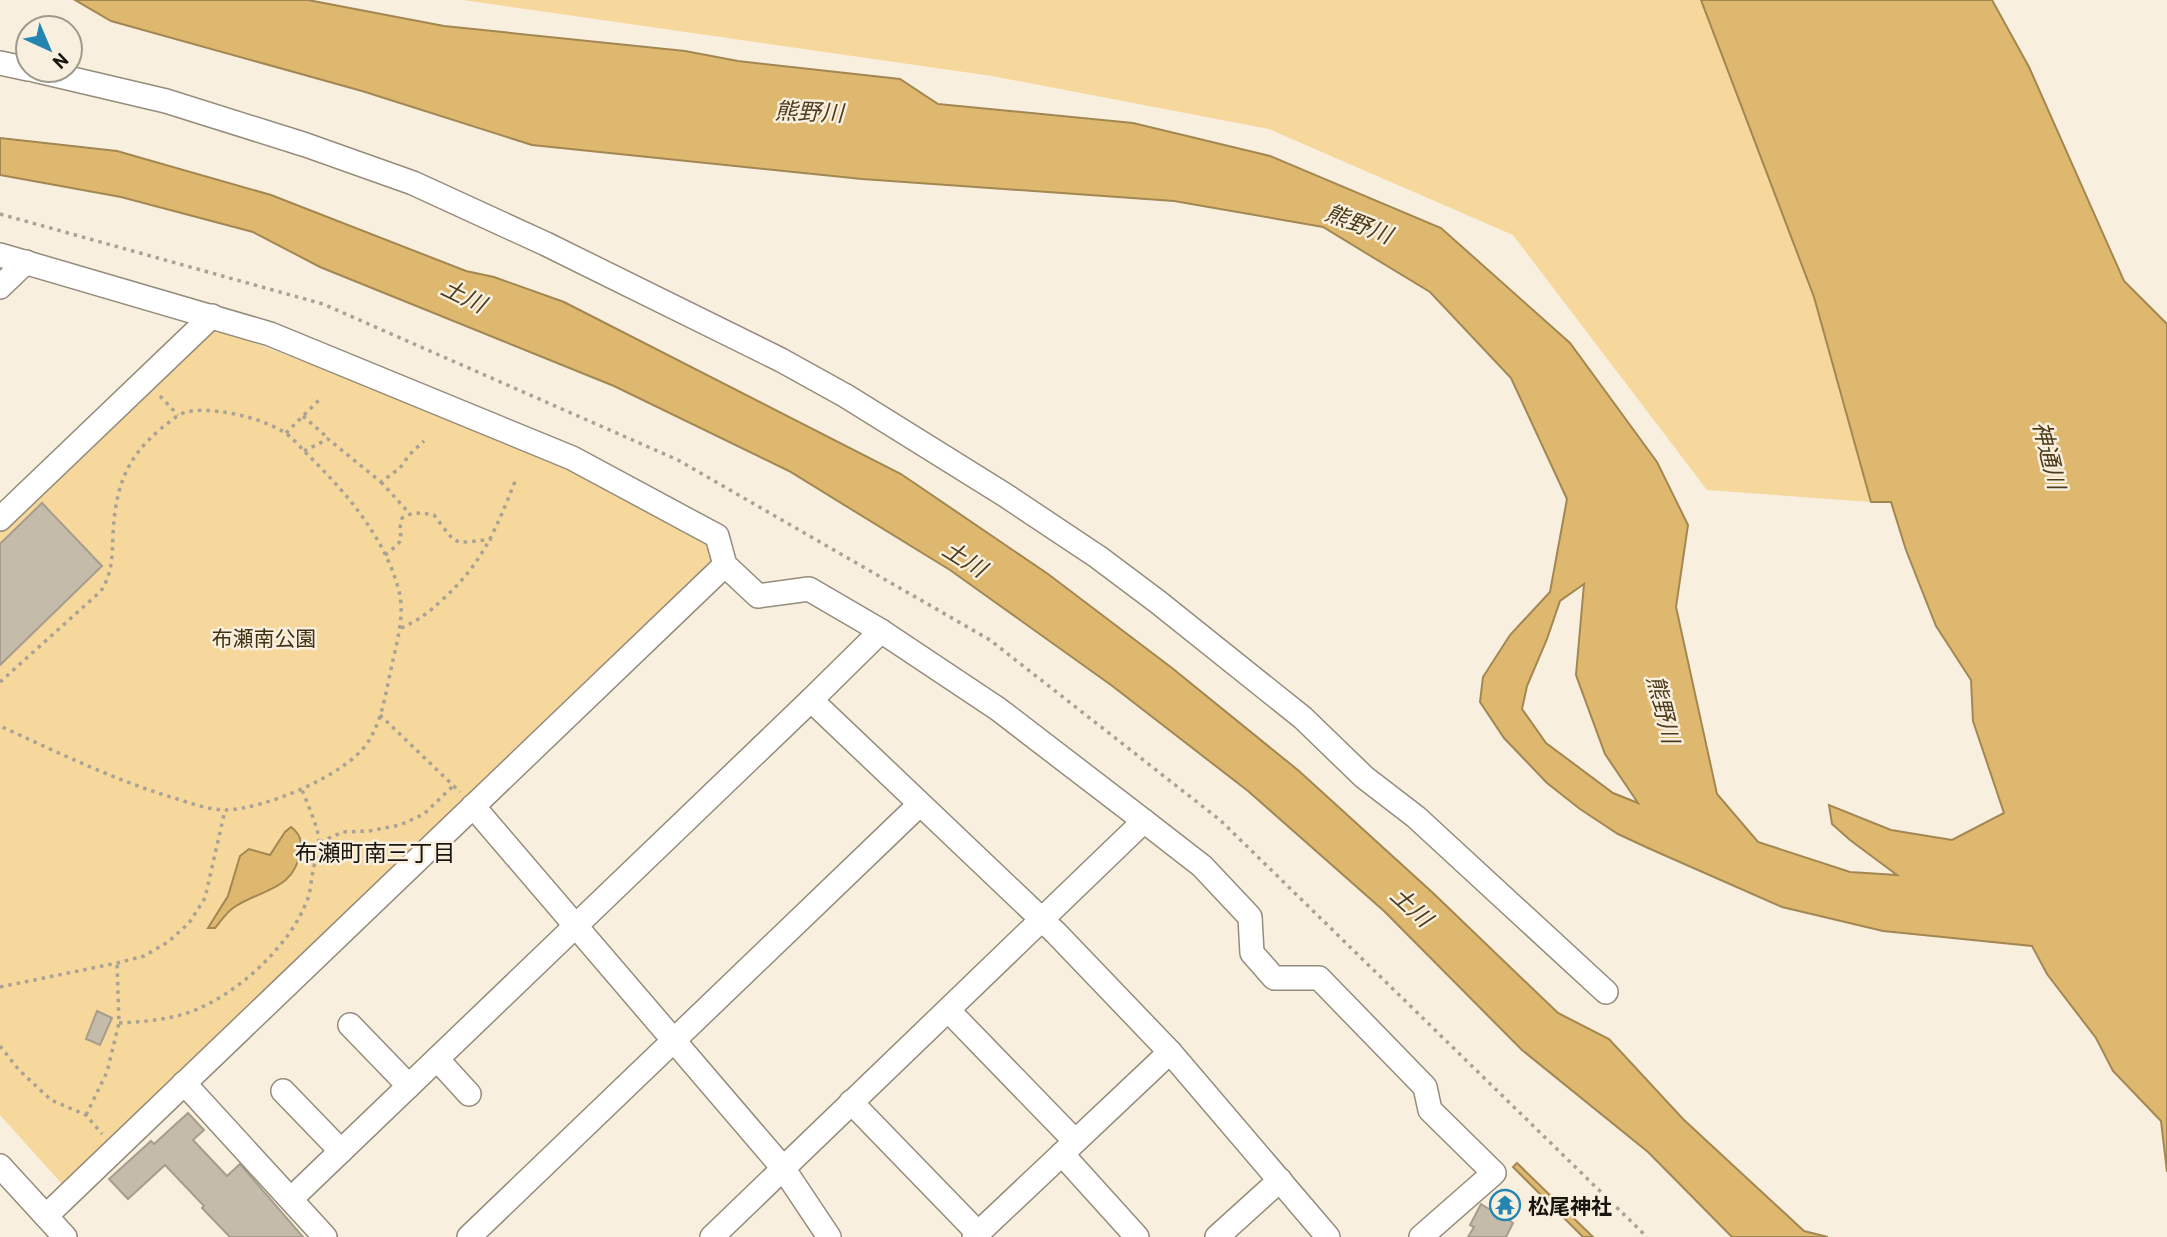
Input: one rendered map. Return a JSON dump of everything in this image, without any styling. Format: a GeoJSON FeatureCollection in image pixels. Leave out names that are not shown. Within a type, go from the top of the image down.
{"type":"FeatureCollection","features":[{"type":"Feature","properties":{"kind":"street"},"geometry":{"type":"LineString","coordinates":[[84,82],[166,101],[306,145],[413,183],[546,244],[782,360],[846,396],[1005,495],[1098,557],[1158,602],[1303,718],[1364,777],[1416,817],[1606,992]]}},
{"type":"Feature","properties":{"kind":"street"},"geometry":{"type":"LineString","coordinates":[[0,255],[270,334],[331,367],[463,421],[572,458],[593,476],[717,536],[725,565],[758,596],[809,589],[881,631],[998,709],[1202,866],[1250,917],[1252,953],[1274,978],[1319,978],[1424,1087],[1430,1110],[1494,1173],[1421,1237]]}},
{"type":"Feature","properties":{"kind":"street"},"geometry":{"type":"LineString","coordinates":[[0,287],[26,262]]}},
{"type":"Feature","properties":{"kind":"street"},"geometry":{"type":"LineString","coordinates":[[0,519],[212,316]]}},
{"type":"Feature","properties":{"kind":"street"},"geometry":{"type":"LineString","coordinates":[[46,1216],[725,565]]}},
{"type":"Feature","properties":{"kind":"street"},"geometry":{"type":"LineString","coordinates":[[291,1199],[881,631]]}},
{"type":"Feature","properties":{"kind":"street"},"geometry":{"type":"LineString","coordinates":[[811,700],[1042,919],[1170,1052],[1328,1237]]}},
{"type":"Feature","properties":{"kind":"street"},"geometry":{"type":"LineString","coordinates":[[469,1237],[919,805]]}},
{"type":"Feature","properties":{"kind":"street"},"geometry":{"type":"LineString","coordinates":[[473,806],[783,1168],[829,1237]]}},
{"type":"Feature","properties":{"kind":"street"},"geometry":{"type":"LineString","coordinates":[[712,1237],[1144,821]]}},
{"type":"Feature","properties":{"kind":"street"},"geometry":{"type":"LineString","coordinates":[[948,1010],[1069,1148],[1138,1237]]}},
{"type":"Feature","properties":{"kind":"street"},"geometry":{"type":"LineString","coordinates":[[349,1025],[409,1086]]}},
{"type":"Feature","properties":{"kind":"street"},"geometry":{"type":"LineString","coordinates":[[851,1102],[976,1235],[1170,1052]]}},
{"type":"Feature","properties":{"kind":"street"},"geometry":{"type":"LineString","coordinates":[[437,1059],[469,1094]]}},
{"type":"Feature","properties":{"kind":"street"},"geometry":{"type":"LineString","coordinates":[[184,1083],[325,1237]]}},
{"type":"Feature","properties":{"kind":"street"},"geometry":{"type":"LineString","coordinates":[[283,1091],[341,1151]]}},
{"type":"Feature","properties":{"kind":"street"},"geometry":{"type":"LineString","coordinates":[[3,1174],[65,1237]]}},
{"type":"Feature","properties":{"kind":"street"},"geometry":{"type":"LineString","coordinates":[[1217,1237],[1280,1180]]}},
{"type":"Feature","properties":{"kind":"path"},"geometry":{"type":"LineString","coordinates":[[146,380],[178,415]]}},
{"type":"Feature","properties":{"kind":"path"},"geometry":{"type":"LineString","coordinates":[[286,433],[321,398]]}},
{"type":"Feature","properties":{"kind":"path"},"geometry":{"type":"LineString","coordinates":[[0,682],[101,591],[111,575],[114,519],[120,484],[135,452],[178,415],[198,410],[241,415],[286,433],[327,473],[364,518],[385,555],[399,592],[400,628],[380,715],[368,743],[340,768],[302,790],[257,804],[225,810],[193,804],[137,787],[0,726]]}},
{"type":"Feature","properties":{"kind":"path"},"geometry":{"type":"LineString","coordinates":[[303,416],[381,482],[410,514]]}},
{"type":"Feature","properties":{"kind":"path"},"geometry":{"type":"LineString","coordinates":[[304,451],[328,439]]}},
{"type":"Feature","properties":{"kind":"path"},"geometry":{"type":"LineString","coordinates":[[381,482],[400,468],[424,441]]}},
{"type":"Feature","properties":{"kind":"path"},"geometry":{"type":"LineString","coordinates":[[400,628],[417,621],[464,579],[492,539],[516,479]]}},
{"type":"Feature","properties":{"kind":"path"},"geometry":{"type":"LineString","coordinates":[[385,555],[401,542],[402,518],[418,512],[434,515],[451,539],[458,543],[492,539]]}},
{"type":"Feature","properties":{"kind":"path"},"geometry":{"type":"LineString","coordinates":[[320,842],[343,832],[369,831],[400,825],[424,814],[454,785],[380,715]]}},
{"type":"Feature","properties":{"kind":"path"},"geometry":{"type":"LineString","coordinates":[[118,1023],[186,1013],[215,1002],[238,986],[269,957],[296,922],[308,897],[320,842],[302,790]]}},
{"type":"Feature","properties":{"kind":"path"},"geometry":{"type":"LineString","coordinates":[[0,987],[144,956],[168,942],[189,922],[205,898],[225,810]]}},
{"type":"Feature","properties":{"kind":"path"},"geometry":{"type":"LineString","coordinates":[[0,1046],[19,1070],[51,1100],[86,1115],[107,1072],[118,1023],[117,963]]}},
{"type":"Feature","properties":{"kind":"green space"},"geometry":{"type":"Polygon","coordinates":[[[463,0],[1701,0],[1814,297],[1871,502],[1707,490],[1513,235],[1269,129],[992,76],[463,0]]]}},
{"type":"Feature","properties":{"kind":"green space","name":"布瀬南公園"},"geometry":{"type":"Polygon","coordinates":[[[214,328],[468,424],[607,486],[711,540],[713,567],[63,1185],[0,1115],[0,533],[214,328]]]}},
{"type":"Feature","properties":{"kind":"water"},"geometry":{"type":"Polygon","coordinates":[[[75,0],[308,0],[444,26],[685,51],[738,61],[900,79],[938,104],[1133,123],[1270,156],[1441,228],[1570,343],[1657,462],[1688,525],[1676,607],[1717,794],[1758,842],[1850,872],[1897,875],[1832,824],[1829,805],[1891,830],[1952,840],[2004,813],[1973,721],[1971,680],[1936,626],[1906,550],[1891,502],[1871,502],[1814,297],[1701,0],[1992,0],[2029,67],[2124,281],[2167,324],[2167,1172],[2161,1121],[2113,1071],[2096,1038],[2047,974],[2032,946],[1883,931],[1782,907],[1618,834],[1547,783],[1504,738],[1480,702],[1483,677],[1510,635],[1550,592],[1567,499],[1511,378],[1430,292],[1323,227],[1174,201],[862,179],[532,145],[362,91],[111,21],[75,0]],[[1584,584],[1560,601],[1527,686],[1522,709],[1546,743],[1613,793],[1638,803],[1605,754],[1576,675],[1584,584]]]}},
{"type":"Feature","properties":{"kind":"water","name":"土川"},"geometry":{"type":"Polygon","coordinates":[[[0,138],[117,151],[271,195],[466,271],[494,277],[564,302],[901,474],[1048,574],[1172,668],[1299,771],[1433,893],[1558,1013],[1609,1039],[1683,1119],[1804,1231],[1828,1237],[1732,1237],[1648,1152],[1522,1050],[1384,911],[1248,791],[1111,685],[950,570],[789,471],[614,386],[320,267],[253,232],[121,197],[0,175],[0,138]]]}},
{"type":"Feature","properties":{"kind":"water"},"geometry":{"type":"Polygon","coordinates":[[[291,827],[300,838],[301,844],[297,864],[291,874],[284,882],[233,908],[215,928],[208,928],[228,896],[240,856],[249,849],[270,855],[291,827]]]}},
{"type":"Feature","properties":{"kind":"water"},"geometry":{"type":"Polygon","coordinates":[[[1517,1163],[1593,1237],[1583,1237],[1513,1167],[1517,1163]]]}},
{"type":"Feature","properties":{"kind":"building"},"geometry":{"type":"Polygon","coordinates":[[[42,503],[102,566],[0,665],[0,544],[42,503]]]}},
{"type":"Feature","properties":{"kind":"building"},"geometry":{"type":"Polygon","coordinates":[[[97,1011],[112,1018],[100,1045],[86,1039],[97,1011]]]}},
{"type":"Feature","properties":{"kind":"building"},"geometry":{"type":"Polygon","coordinates":[[[188,1113],[204,1130],[193,1140],[227,1176],[240,1164],[303,1237],[230,1237],[165,1165],[128,1199],[109,1179],[151,1141],[154,1144],[188,1113]]]}},
{"type":"Feature","properties":{"kind":"building"},"geometry":{"type":"Polygon","coordinates":[[[1481,1204],[1489,1209],[1492,1205],[1514,1214],[1506,1237],[1468,1237],[1474,1227],[1470,1225],[1481,1204]]]}},
{"type":"Feature","properties":{"kind":"place","name":"松尾神社"},"geometry":{"type":"Point","coordinates":[1505,1205]}},
{"type":"Feature","properties":{"kind":"district","name":"布瀬町南三丁目"},"geometry":{"type":"Point","coordinates":[375,852]}},
{"type":"Feature","properties":{"kind":"water label","name":"熊野川"},"geometry":{"type":"Point","coordinates":[809,111]}},
{"type":"Feature","properties":{"kind":"water label","name":"熊野川"},"geometry":{"type":"Point","coordinates":[1359,223]}},
{"type":"Feature","properties":{"kind":"water label","name":"神通川"},"geometry":{"type":"Point","coordinates":[2050,455]}},
{"type":"Feature","properties":{"kind":"water label","name":"熊野川"},"geometry":{"type":"Point","coordinates":[1664,709]}}]}
